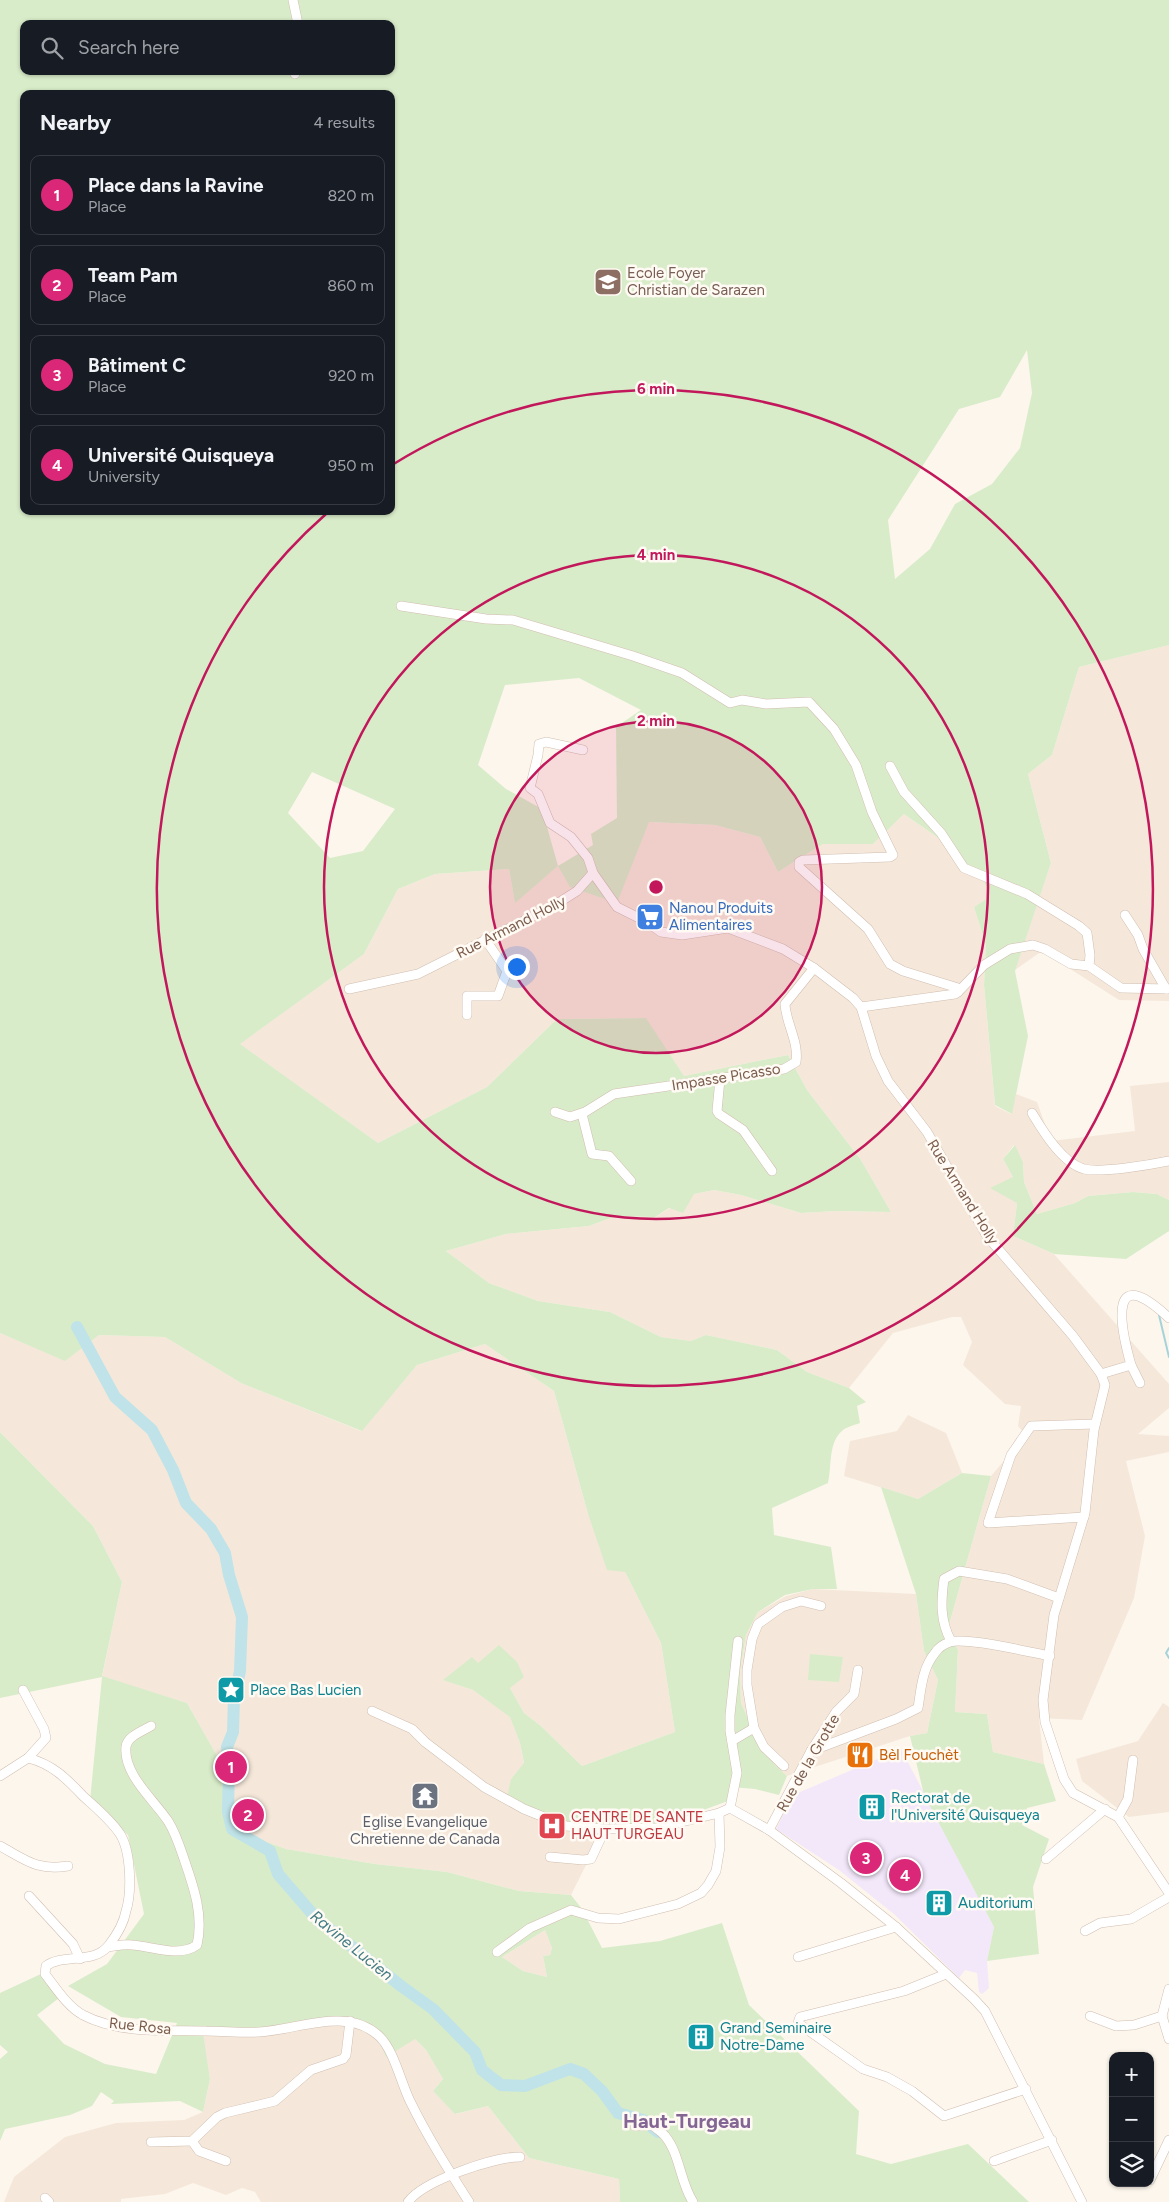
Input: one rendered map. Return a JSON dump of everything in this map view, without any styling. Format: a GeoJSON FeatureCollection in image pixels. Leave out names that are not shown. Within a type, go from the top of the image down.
{"type":"FeatureCollection","features":[{"type":"Feature","properties":{"kind":"street"},"geometry":{"type":"LineString","coordinates":[[292,0],[297,20]]}},
{"type":"Feature","properties":{"kind":"street"},"geometry":{"type":"LineString","coordinates":[[401,606],[486,619],[504,619],[578,640],[682,673],[730,703],[742,700],[766,704],[809,702],[834,729],[856,765],[872,812],[893,855],[890,857],[803,860],[799,862],[799,866],[868,929],[890,964],[903,971],[955,986],[958,988],[958,992]]}},
{"type":"Feature","properties":{"kind":"street"},"geometry":{"type":"LineString","coordinates":[[583,750],[546,742],[539,744],[530,788],[538,794],[550,823],[571,837],[588,858],[593,873],[617,907],[647,922],[661,932],[682,935],[728,928],[783,949],[814,968],[849,995],[861,1007],[958,992],[984,964],[1010,949],[1033,945],[1045,949],[1070,964],[1089,966],[1121,988],[1167,989]]}},
{"type":"Feature","properties":{"kind":"street"},"geometry":{"type":"LineString","coordinates":[[890,766],[904,792],[941,833],[964,868],[1027,894],[1079,926],[1087,933],[1090,955],[1089,966]]}},
{"type":"Feature","properties":{"kind":"street","name":"Rue Armand Holly"},"geometry":{"type":"LineString","coordinates":[[349,989],[418,974],[555,905],[577,891],[593,873]]}},
{"type":"Feature","properties":{"kind":"street"},"geometry":{"type":"LineString","coordinates":[[1125,915],[1138,935],[1143,950],[1167,989]]}},
{"type":"Feature","properties":{"kind":"street"},"geometry":{"type":"LineString","coordinates":[[467,1015],[467,996],[498,996],[507,971],[485,939]]}},
{"type":"Feature","properties":{"kind":"street","name":"Impasse Picasso"},"geometry":{"type":"LineString","coordinates":[[582,1114],[614,1094],[784,1069],[796,1062],[796,1044],[786,1016],[785,1004],[814,968]]}},
{"type":"Feature","properties":{"kind":"street","name":"Rue Armand Holly"},"geometry":{"type":"LineString","coordinates":[[861,1007],[876,1056],[888,1081],[927,1132],[987,1236],[1073,1336],[1101,1374]]}},
{"type":"Feature","properties":{"kind":"street"},"geometry":{"type":"LineString","coordinates":[[720,1078],[717,1111],[743,1130],[772,1171]]}},
{"type":"Feature","properties":{"kind":"street"},"geometry":{"type":"LineString","coordinates":[[555,1112],[570,1117],[582,1114],[592,1154],[609,1156],[631,1181]]}},
{"type":"Feature","properties":{"kind":"street"},"geometry":{"type":"LineString","coordinates":[[1032,1113],[1045,1135],[1060,1151],[1083,1168],[1139,1167],[1169,1162]]}},
{"type":"Feature","properties":{"kind":"street"},"geometry":{"type":"LineString","coordinates":[[1140,1384],[1131,1365],[1122,1336],[1121,1304],[1124,1298],[1130,1295],[1138,1295],[1157,1306],[1169,1318]]}},
{"type":"Feature","properties":{"kind":"street"},"geometry":{"type":"LineString","coordinates":[[1085,1931],[1100,1923],[1130,1919],[1169,1895],[1118,1817],[1074,1793],[1064,1779],[1045,1722],[1043,1700],[1054,1615],[1084,1516],[1095,1424],[1105,1385],[1101,1374],[1131,1365]]}},
{"type":"Feature","properties":{"kind":"street"},"geometry":{"type":"LineString","coordinates":[[1084,1516],[988,1523],[1011,1456],[1031,1426],[1095,1424]]}},
{"type":"Feature","properties":{"kind":"street"},"geometry":{"type":"LineString","coordinates":[[951,1641],[945,1630],[941,1601],[944,1579],[959,1571],[1007,1579],[1059,1598]]}},
{"type":"Feature","properties":{"kind":"street"},"geometry":{"type":"LineString","coordinates":[[784,1766],[764,1747],[754,1728],[749,1708],[747,1670],[752,1639],[758,1624],[782,1607],[801,1601],[821,1606]]}},
{"type":"Feature","properties":{"kind":"street"},"geometry":{"type":"LineString","coordinates":[[730,1808],[737,1773],[730,1715],[738,1641]]}},
{"type":"Feature","properties":{"kind":"street"},"geometry":{"type":"LineString","coordinates":[[812,1751],[896,1719],[918,1708],[922,1680],[933,1654],[951,1641],[998,1646],[1050,1656]]}},
{"type":"Feature","properties":{"kind":"street","name":"Rue de la Grotte"},"geometry":{"type":"LineString","coordinates":[[769,1830],[812,1751],[836,1712],[854,1694],[858,1670]]}},
{"type":"Feature","properties":{"kind":"street"},"geometry":{"type":"LineString","coordinates":[[0,1776],[28,1758],[46,1738],[46,1734],[24,1690]]}},
{"type":"Feature","properties":{"kind":"street"},"geometry":{"type":"LineString","coordinates":[[372,1711],[412,1729],[425,1742],[484,1787],[524,1809],[566,1826],[605,1829],[657,1828],[719,1813],[730,1808]]}},
{"type":"Feature","properties":{"kind":"street"},"geometry":{"type":"LineString","coordinates":[[108,1946],[132,1945],[180,1951],[191,1950],[197,1945],[200,1932],[198,1905],[175,1832],[168,1820],[149,1797],[126,1759],[128,1739],[151,1726]]}},
{"type":"Feature","properties":{"kind":"street"},"geometry":{"type":"LineString","coordinates":[[732,1741],[754,1728]]}},
{"type":"Feature","properties":{"kind":"street"},"geometry":{"type":"LineString","coordinates":[[28,1758],[41,1761],[58,1771],[116,1828],[127,1848],[129,1867],[127,1911],[108,1946]]}},
{"type":"Feature","properties":{"kind":"street"},"geometry":{"type":"LineString","coordinates":[[1118,1817],[1128,1799],[1133,1760]]}},
{"type":"Feature","properties":{"kind":"street"},"geometry":{"type":"LineString","coordinates":[[730,1808],[769,1830],[841,1883],[896,1927],[985,2011],[1082,2202]]}},
{"type":"Feature","properties":{"kind":"street"},"geometry":{"type":"LineString","coordinates":[[1046,1859],[1105,1809]]}},
{"type":"Feature","properties":{"kind":"street"},"geometry":{"type":"LineString","coordinates":[[497,1952],[530,1928],[571,1910],[598,1918],[619,1920],[678,1904],[701,1893],[716,1871],[720,1847],[719,1813]]}},
{"type":"Feature","properties":{"kind":"street"},"geometry":{"type":"LineString","coordinates":[[550,1857],[591,1859],[605,1829]]}},
{"type":"Feature","properties":{"kind":"street"},"geometry":{"type":"LineString","coordinates":[[0,1846],[41,1868],[52,1869],[68,1866]]}},
{"type":"Feature","properties":{"kind":"street"},"geometry":{"type":"LineString","coordinates":[[29,1896],[72,1944],[80,1958]]}},
{"type":"Feature","properties":{"kind":"street"},"geometry":{"type":"LineString","coordinates":[[798,1957],[896,1927]]}},
{"type":"Feature","properties":{"kind":"street","name":"Rue Rosa"},"geometry":{"type":"LineString","coordinates":[[108,1946],[98,1954],[50,1963],[46,1966],[45,1974],[66,2001],[82,2014],[99,2022],[137,2029],[259,2032],[336,2021],[350,2021],[368,2028],[379,2036],[386,2045],[409,2100],[469,2202]]}},
{"type":"Feature","properties":{"kind":"street"},"geometry":{"type":"LineString","coordinates":[[946,1974],[904,1991],[800,2017],[798,2023],[864,2069],[887,2077],[912,2091],[944,2116],[1026,2089]]}},
{"type":"Feature","properties":{"kind":"street"},"geometry":{"type":"LineString","coordinates":[[1168,2035],[1162,2016],[1169,1989]]}},
{"type":"Feature","properties":{"kind":"street"},"geometry":{"type":"LineString","coordinates":[[1090,2016],[1116,2026],[1134,2025],[1162,2016]]}},
{"type":"Feature","properties":{"kind":"street"},"geometry":{"type":"LineString","coordinates":[[151,2142],[192,2141],[217,2117],[225,2113],[275,2101],[311,2070],[343,2059],[346,2055],[350,2021]]}},
{"type":"Feature","properties":{"kind":"street"},"geometry":{"type":"LineString","coordinates":[[635,2126],[652,2125],[665,2136],[686,2190],[693,2202]]}},
{"type":"Feature","properties":{"kind":"street"},"geometry":{"type":"LineString","coordinates":[[994,2161],[1052,2140]]}},
{"type":"Feature","properties":{"kind":"street"},"geometry":{"type":"LineString","coordinates":[[1154,2172],[1169,2140]]}},
{"type":"Feature","properties":{"kind":"street"},"geometry":{"type":"LineString","coordinates":[[192,2141],[199,2151],[226,2161]]}},
{"type":"Feature","properties":{"kind":"street"},"geometry":{"type":"LineString","coordinates":[[408,2202],[416,2193],[452,2175],[481,2164],[520,2157]]}},
{"type":"Feature","properties":{"kind":"shaded area"},"geometry":{"type":"Polygon","coordinates":[[[1169,645],[1169,1001],[1119,1000],[1042,951],[1015,970],[1051,863],[1028,774],[1052,755],[1079,667],[1169,645]]]}},
{"type":"Feature","properties":{"kind":"shaded area"},"geometry":{"type":"Polygon","coordinates":[[[904,814],[937,837],[983,879],[991,898],[974,907],[986,945],[984,985],[995,1106],[1011,1114],[1016,1094],[1037,1102],[1051,1141],[1135,1131],[1130,1086],[1169,1082],[1169,1200],[1157,1194],[1133,1192],[1088,1196],[1075,1203],[1037,1214],[1024,1182],[1023,1162],[1014,1145],[1003,1159],[1013,1177],[1017,1203],[1013,1236],[1054,1254],[1169,1384],[1169,1408],[1138,1434],[1169,1436],[1169,1452],[1126,1461],[1145,1536],[1134,1598],[1082,1720],[1039,1718],[1044,1764],[993,1752],[987,1714],[955,1712],[958,1650],[947,1632],[991,1476],[1026,1435],[1018,1426],[1021,1406],[1005,1404],[963,1365],[972,1342],[961,1317],[952,1317],[893,1333],[849,1388],[807,1372],[777,1350],[706,1335],[691,1341],[661,1337],[610,1312],[538,1301],[489,1283],[446,1251],[506,1234],[589,1226],[616,1216],[655,1217],[694,1194],[714,1190],[741,1195],[801,1213],[836,1211],[891,1212],[861,1160],[807,1090],[788,1055],[684,1076],[645,1018],[557,1019],[487,1087],[378,1143],[239,1044],[364,954],[398,889],[435,874],[509,869],[515,902],[558,866],[649,822],[715,825],[760,837],[778,872],[823,844],[873,844],[904,814]]]}},
{"type":"Feature","properties":{"kind":"shaded area"},"geometry":{"type":"Polygon","coordinates":[[[0,1333],[65,1360],[99,1335],[165,1337],[241,1383],[361,1431],[417,1365],[485,1344],[554,1391],[588,1514],[625,1572],[661,1643],[675,1732],[582,1766],[541,1726],[524,1713],[510,1688],[493,1678],[472,1658],[444,1680],[473,1690],[510,1716],[520,1743],[524,1764],[511,1779],[600,1829],[588,1861],[571,1895],[519,1891],[447,1872],[375,1864],[286,1849],[227,1828],[220,1761],[187,1703],[102,1677],[122,1582],[93,1526],[0,1432],[0,1333]]]}},
{"type":"Feature","properties":{"kind":"shaded area"},"geometry":{"type":"Polygon","coordinates":[[[908,1415],[946,1433],[962,1473],[918,1499],[844,1476],[850,1441],[897,1431],[908,1415]]]}},
{"type":"Feature","properties":{"kind":"shaded area"},"geometry":{"type":"Polygon","coordinates":[[[813,1589],[916,1594],[924,1651],[938,1680],[927,1733],[910,1736],[787,1776],[762,1749],[741,1703],[740,1672],[746,1635],[758,1612],[786,1596],[813,1589]]]}},
{"type":"Feature","properties":{"kind":"shaded area"},"geometry":{"type":"Polygon","coordinates":[[[1163,1703],[1169,1707],[1169,1812],[1129,1817],[1082,1781],[1076,1759],[1138,1741],[1163,1703]]]}},
{"type":"Feature","properties":{"kind":"shaded area"},"geometry":{"type":"Polygon","coordinates":[[[901,1749],[994,1927],[987,1961],[989,1988],[982,1994],[979,1992],[977,1973],[965,1970],[959,1978],[894,1914],[839,1870],[776,1829],[793,1795],[901,1749]]]}},
{"type":"Feature","properties":{"kind":"shaded area"},"geometry":{"type":"Polygon","coordinates":[[[545,1930],[552,1948],[550,1955],[543,1956],[547,1977],[523,1971],[502,1957],[545,1930]]]}},
{"type":"Feature","properties":{"kind":"shaded area"},"geometry":{"type":"Polygon","coordinates":[[[344,2022],[369,2032],[382,2047],[415,2039],[426,2050],[443,2079],[433,2091],[456,2114],[488,2106],[529,2158],[619,2179],[620,2202],[261,2202],[255,2192],[242,2188],[226,2195],[193,2183],[165,2194],[121,2199],[121,2202],[4,2202],[14,2177],[65,2137],[116,2123],[184,2120],[203,2112],[210,2079],[202,2033],[344,2022]]]}},
{"type":"Feature","properties":{"kind":"green space"},"geometry":{"type":"Polygon","coordinates":[[[0,0],[1169,0],[1169,645],[1079,667],[1052,755],[1028,774],[1051,863],[1015,971],[1028,1036],[1012,1114],[995,1105],[984,985],[986,945],[974,907],[990,897],[983,879],[937,837],[904,814],[873,844],[823,844],[778,872],[760,837],[715,825],[649,822],[617,903],[570,887],[558,866],[515,903],[509,869],[435,874],[398,889],[364,954],[240,1044],[378,1143],[487,1087],[557,1019],[646,1018],[684,1076],[788,1055],[807,1090],[861,1160],[891,1212],[836,1211],[801,1213],[741,1195],[714,1190],[694,1194],[683,1213],[669,1208],[655,1217],[616,1216],[589,1226],[506,1234],[446,1251],[489,1283],[538,1301],[610,1312],[661,1337],[691,1341],[706,1335],[777,1350],[807,1372],[849,1388],[866,1402],[857,1406],[860,1423],[848,1427],[834,1442],[828,1483],[772,1508],[774,1535],[831,1547],[837,1589],[813,1589],[785,1595],[758,1612],[746,1635],[740,1672],[741,1703],[762,1749],[787,1776],[779,1795],[755,1789],[731,1787],[728,1801],[668,1823],[600,1829],[557,1822],[507,1797],[511,1779],[524,1763],[520,1743],[510,1717],[473,1690],[443,1680],[472,1657],[478,1663],[499,1645],[517,1662],[524,1677],[510,1688],[524,1713],[541,1726],[582,1766],[675,1732],[661,1643],[625,1572],[607,1570],[588,1514],[554,1391],[485,1344],[417,1365],[362,1431],[241,1383],[165,1337],[99,1335],[65,1361],[0,1333],[0,0]],[[1027,350],[1000,397],[959,409],[888,520],[895,579],[930,549],[955,504],[992,484],[1020,448],[1032,393],[1027,350]],[[579,678],[505,685],[478,765],[506,789],[542,809],[558,866],[593,845],[591,834],[617,818],[616,727],[641,710],[579,678]],[[312,772],[288,813],[330,858],[363,851],[395,809],[312,772]]]}},
{"type":"Feature","properties":{"kind":"green space"},"geometry":{"type":"Polygon","coordinates":[[[1015,1145],[1023,1162],[1024,1182],[1037,1214],[1075,1203],[1088,1196],[1133,1192],[1157,1194],[1169,1200],[1169,1231],[1126,1259],[1054,1254],[1013,1236],[1017,1203],[990,1188],[1013,1177],[1003,1159],[1015,1145]]]}},
{"type":"Feature","properties":{"kind":"green space"},"geometry":{"type":"Polygon","coordinates":[[[0,1432],[93,1526],[122,1582],[102,1676],[187,1703],[220,1761],[227,1828],[286,1849],[375,1864],[447,1872],[519,1891],[571,1895],[582,1909],[602,1948],[660,1941],[722,1923],[749,2005],[859,2111],[856,2154],[891,2164],[968,2144],[1029,2202],[620,2202],[619,2179],[529,2158],[488,2106],[455,2114],[433,2091],[443,2079],[426,2050],[415,2039],[386,2057],[382,2047],[370,2032],[344,2022],[203,2033],[210,2079],[203,2112],[180,2101],[111,2104],[114,2101],[101,2092],[92,2106],[70,2115],[5,2129],[0,2141],[0,2059],[8,2052],[0,2045],[0,1993],[43,1973],[59,1998],[37,2015],[64,2044],[105,2064],[156,2074],[177,2023],[121,2017],[68,1986],[107,1964],[144,1914],[128,1835],[90,1801],[102,1677],[0,1698],[0,1432]],[[545,1930],[502,1957],[523,1971],[547,1977],[543,1956],[550,1955],[552,1948],[545,1930]]]}},
{"type":"Feature","properties":{"kind":"green space"},"geometry":{"type":"Polygon","coordinates":[[[962,1473],[991,1476],[947,1632],[958,1650],[955,1712],[987,1714],[993,1752],[1044,1764],[1056,1801],[1027,1808],[1022,1825],[1049,1839],[1033,1887],[1039,1954],[987,1961],[994,1927],[924,1795],[910,1736],[927,1733],[938,1680],[924,1651],[916,1594],[881,1487],[918,1499],[962,1473]]]}},
{"type":"Feature","properties":{"kind":"green space"},"geometry":{"type":"Polygon","coordinates":[[[810,1654],[843,1657],[839,1682],[808,1680],[810,1654]]]}},
{"type":"Feature","properties":{"kind":"waterway"},"geometry":{"type":"LineString","coordinates":[[1159,1315],[1169,1357]]}},
{"type":"Feature","properties":{"kind":"waterway","name":"Ravine Lucien"},"geometry":{"type":"LineString","coordinates":[[77,1327],[115,1397],[152,1430],[173,1470],[186,1503],[211,1529],[225,1553],[229,1575],[242,1617],[240,1671],[234,1698],[233,1732],[227,1747],[229,1765],[228,1812],[232,1829],[270,1851],[278,1874],[316,1918],[433,2009],[475,2052],[482,2070],[501,2085],[525,2086],[570,2069],[584,2074],[602,2091],[618,2113],[643,2120],[658,2132]]}},
{"type":"Feature","properties":{"kind":"waterway"},"geometry":{"type":"LineString","coordinates":[[1169,1648],[1166,1653],[1169,1658]]}},
{"type":"Feature","properties":{"kind":"place","name":"Ecole Foyer Christian de Sarazen"},"geometry":{"type":"Point","coordinates":[608,282]}},
{"type":"Feature","properties":{"kind":"place","name":"Nanou Produits Alimentaires"},"geometry":{"type":"Point","coordinates":[650,917]}},
{"type":"Feature","properties":{"kind":"place","name":"Place Bas Lucien"},"geometry":{"type":"Point","coordinates":[231,1690]}},
{"type":"Feature","properties":{"kind":"place","name":"Bèl Fouchèt"},"geometry":{"type":"Point","coordinates":[860,1755]}},
{"type":"Feature","properties":{"kind":"place","name":"Place dans la Ravine"},"geometry":{"type":"Point","coordinates":[231,1767]}},
{"type":"Feature","properties":{"kind":"place","name":"Eglise Evangelique Chretienne de Canada"},"geometry":{"type":"Point","coordinates":[425,1796]}},
{"type":"Feature","properties":{"kind":"place","name":"Rectorat de l'Université Quisqueya"},"geometry":{"type":"Point","coordinates":[872,1807]}},
{"type":"Feature","properties":{"kind":"place","name":"Team Pam"},"geometry":{"type":"Point","coordinates":[248,1815]}},
{"type":"Feature","properties":{"kind":"place","name":"CENTRE DE SANTE HAUT TURGEAU"},"geometry":{"type":"Point","coordinates":[552,1826]}},
{"type":"Feature","properties":{"kind":"place","name":"Bâtiment C"},"geometry":{"type":"Point","coordinates":[866,1858]}},
{"type":"Feature","properties":{"kind":"place","name":"Université Quisqueya"},"geometry":{"type":"Point","coordinates":[905,1875]}},
{"type":"Feature","properties":{"kind":"place","name":"Auditorium"},"geometry":{"type":"Point","coordinates":[939,1903]}},
{"type":"Feature","properties":{"kind":"place","name":"Grand Seminaire Notre-Dame"},"geometry":{"type":"Point","coordinates":[701,2037]}},
{"type":"Feature","properties":{"kind":"district","name":"Haut-Turgeau"},"geometry":{"type":"Point","coordinates":[687,2121]}}]}
